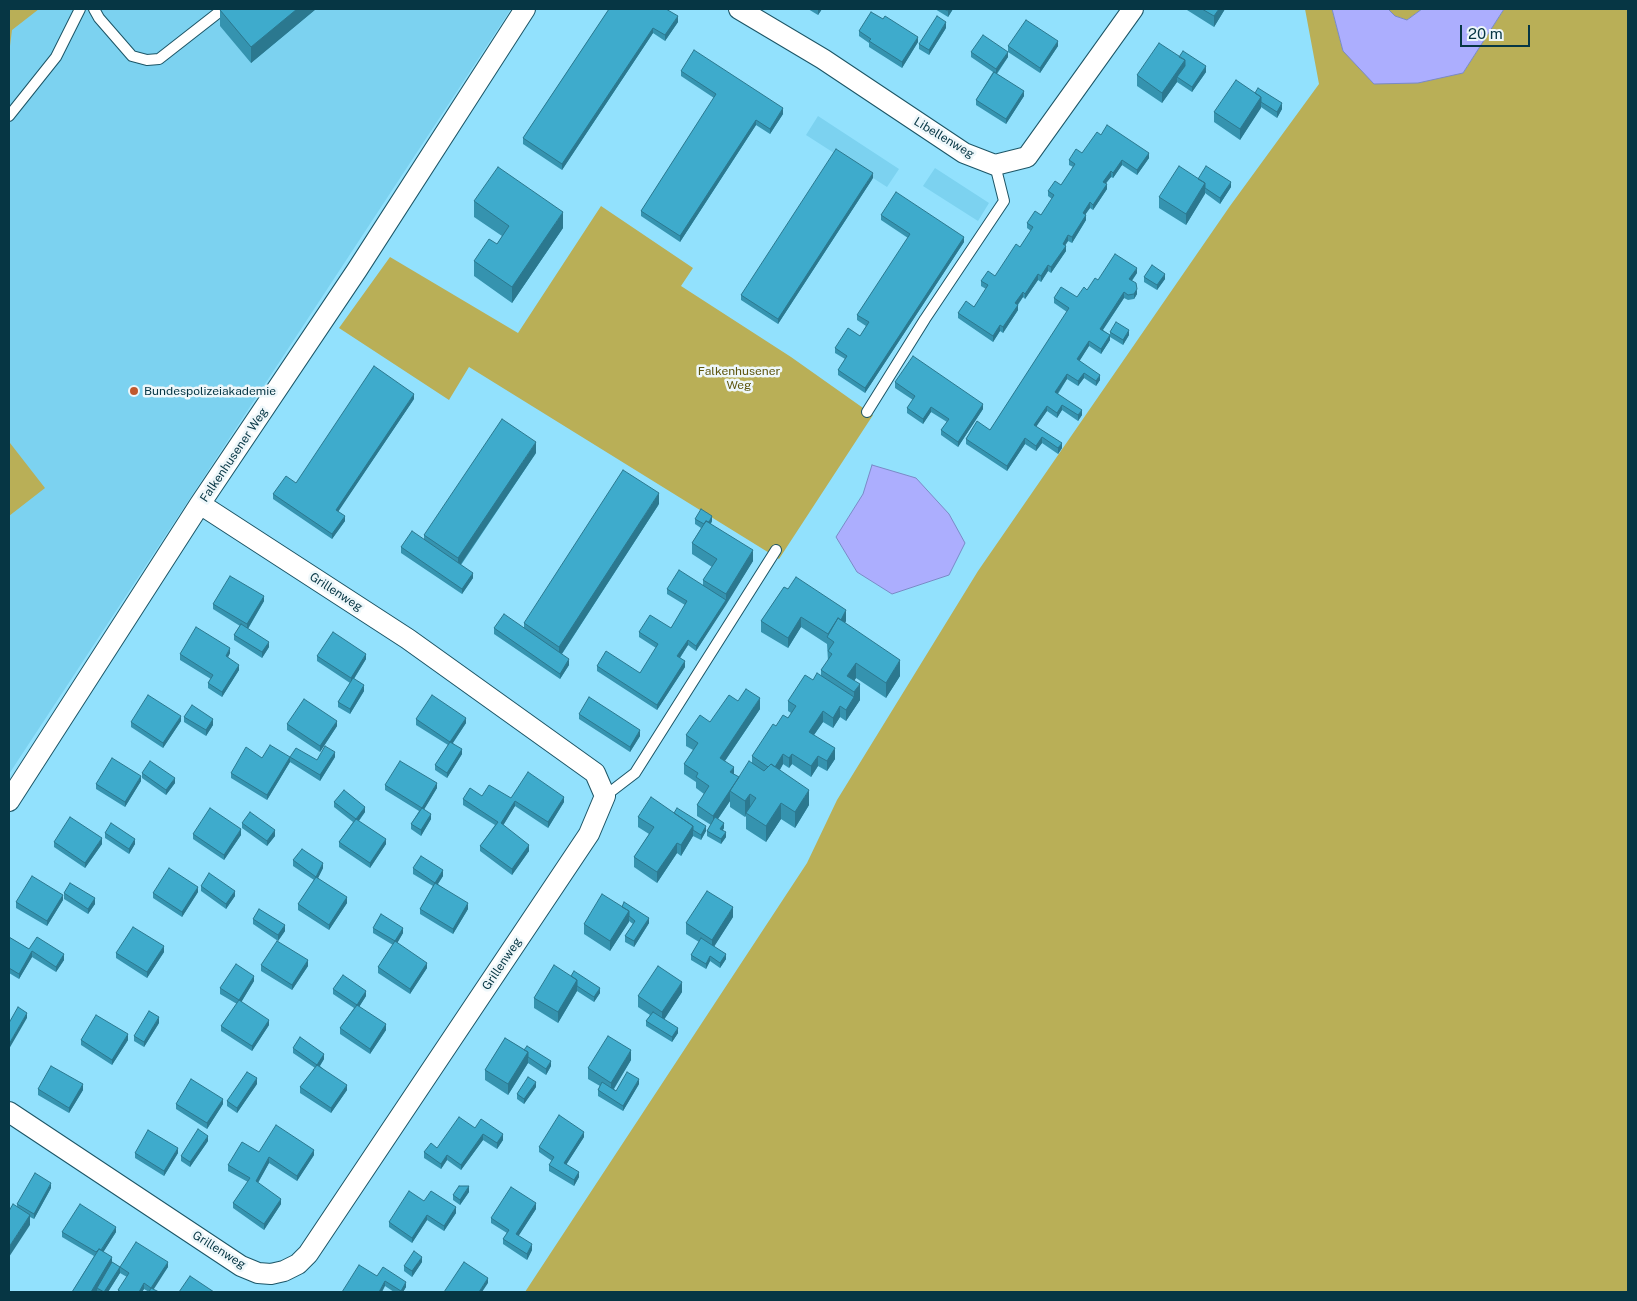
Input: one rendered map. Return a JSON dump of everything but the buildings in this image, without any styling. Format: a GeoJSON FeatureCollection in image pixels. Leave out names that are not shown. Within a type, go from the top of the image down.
{"type":"FeatureCollection","features":[{"type":"Feature","properties":{"kind":"street","name":"Falkenhusener Weg"},"geometry":{"type":"LineString","coordinates":[[9,801],[200,504],[358,270],[525,9]]}},
{"type":"Feature","properties":{"kind":"street","name":"Libellenweg"},"geometry":{"type":"LineString","coordinates":[[739,9],[823,59],[964,153],[995,165]]}},
{"type":"Feature","properties":{"kind":"street"},"geometry":{"type":"LineString","coordinates":[[995,165],[1027,157],[1133,9]]}},
{"type":"Feature","properties":{"kind":"street","name":"Grillenweg"},"geometry":{"type":"LineString","coordinates":[[9,1112],[241,1266],[258,1273],[271,1274],[284,1271],[298,1264],[308,1254],[588,834],[605,796],[595,773],[408,639],[200,504]]}},
{"type":"Feature","properties":{"kind":"lane"},"geometry":{"type":"LineString","coordinates":[[9,116],[56,58],[80,9]]}},
{"type":"Feature","properties":{"kind":"lane"},"geometry":{"type":"LineString","coordinates":[[94,9],[99,18],[132,56],[147,60],[159,59],[223,9]]}},
{"type":"Feature","properties":{"kind":"lane"},"geometry":{"type":"LineString","coordinates":[[867,412],[925,319],[1004,201],[995,165]]}},
{"type":"Feature","properties":{"kind":"lane"},"geometry":{"type":"LineString","coordinates":[[605,796],[635,773],[776,550]]}},
{"type":"Feature","properties":{"kind":"shaded area","name":"Bundespolizeiakademie"},"geometry":{"type":"Polygon","coordinates":[[[9,9],[511,9],[9,774],[9,9]]]}},
{"type":"Feature","properties":{"kind":"shaded area"},"geometry":{"type":"Polygon","coordinates":[[[1332,9],[1388,9],[1395,16],[1407,20],[1422,9],[1504,9],[1463,73],[1418,83],[1374,84],[1343,51],[1332,9]]]}},
{"type":"Feature","properties":{"kind":"shaded area"},"geometry":{"type":"Polygon","coordinates":[[[818,116],[899,169],[887,187],[806,135],[818,116]]]}},
{"type":"Feature","properties":{"kind":"shaded area"},"geometry":{"type":"Polygon","coordinates":[[[935,168],[989,203],[978,221],[923,186],[935,168]]]}},
{"type":"Feature","properties":{"kind":"shaded area"},"geometry":{"type":"Polygon","coordinates":[[[872,465],[916,478],[949,514],[965,543],[949,575],[892,594],[857,572],[836,537],[863,494],[872,465]]]}},
{"type":"Feature","properties":{"kind":"green space"},"geometry":{"type":"Polygon","coordinates":[[[9,9],[39,9],[12,30],[9,54],[9,9]]]}},
{"type":"Feature","properties":{"kind":"green space"},"geometry":{"type":"Polygon","coordinates":[[[1305,9],[1332,9],[1343,51],[1463,73],[1504,9],[1628,9],[1628,1292],[525,1292],[807,863],[837,800],[978,571],[1230,206],[1319,84],[1305,9]]]}},
{"type":"Feature","properties":{"kind":"green space"},"geometry":{"type":"Polygon","coordinates":[[[1388,9],[1422,9],[1407,20],[1395,16],[1388,9]]]}},
{"type":"Feature","properties":{"kind":"green space"},"geometry":{"type":"Polygon","coordinates":[[[601,206],[693,268],[681,286],[791,357],[873,415],[779,559],[469,367],[449,400],[339,328],[390,257],[518,333],[601,206]]]}},
{"type":"Feature","properties":{"kind":"green space"},"geometry":{"type":"Polygon","coordinates":[[[10,443],[45,488],[9,516],[9,445],[10,443]]]}},
{"type":"Feature","properties":{"kind":"place","name":"Bundespolizeiakademie"},"geometry":{"type":"Point","coordinates":[134,391]}}]}
